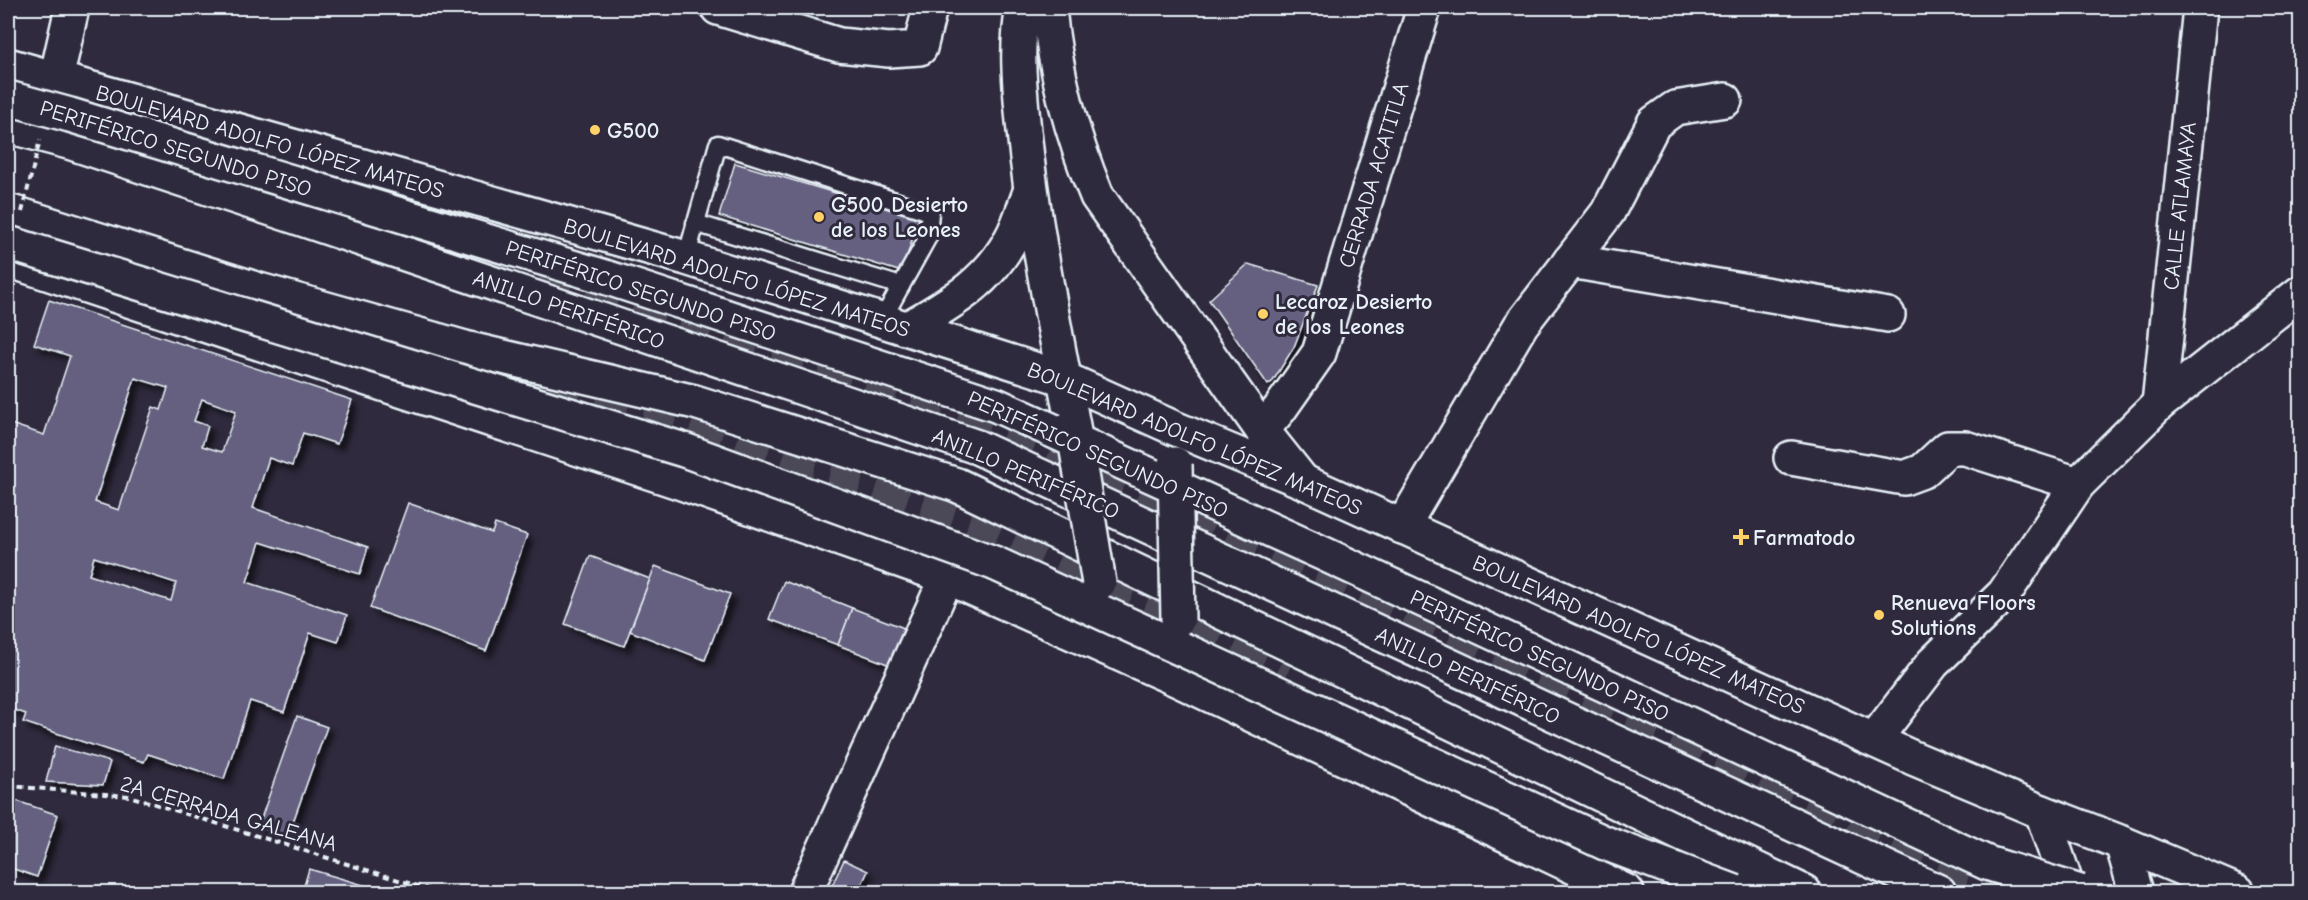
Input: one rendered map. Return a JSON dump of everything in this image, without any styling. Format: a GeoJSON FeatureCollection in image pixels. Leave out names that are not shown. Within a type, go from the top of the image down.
{"type":"FeatureCollection","features":[{"type":"Feature","properties":{"kind":"main road"},"geometry":{"type":"LineString","coordinates":[[56,80],[72,8]]}},
{"type":"Feature","properties":{"kind":"main road"},"geometry":{"type":"LineString","coordinates":[[717,8],[839,45],[889,50],[920,48],[930,8]]}},
{"type":"Feature","properties":{"kind":"main road"},"geometry":{"type":"LineString","coordinates":[[1023,8],[1020,20],[1020,87],[1030,192],[1073,426],[1108,649]]}},
{"type":"Feature","properties":{"kind":"main road"},"geometry":{"type":"LineString","coordinates":[[1049,8],[1064,94],[1081,157],[1097,196],[1262,430],[1302,481]]}},
{"type":"Feature","properties":{"kind":"main road","name":"CERRADA ACATITLA"},"geometry":{"type":"LineString","coordinates":[[1262,430],[1319,353],[1424,8]]}},
{"type":"Feature","properties":{"kind":"main road","name":"CALLE ATLAMAYA"},"geometry":{"type":"LineString","coordinates":[[2159,404],[2200,8]]}},
{"type":"Feature","properties":{"kind":"main road","name":"BOULEVARD ADOLFO LÓPEZ MATEOS"},"geometry":{"type":"LineString","coordinates":[[8,65],[686,258],[1065,380],[1302,481],[1874,740],[2238,892]]}},
{"type":"Feature","properties":{"kind":"main road","name":"PERIFÉRICO SEGUNDO PISO"},"geometry":{"type":"LineString","coordinates":[[8,98],[605,277],[996,405],[1324,554],[1988,863],[2080,892]]}},
{"type":"Feature","properties":{"kind":"main road"},"geometry":{"type":"LineString","coordinates":[[1402,527],[1521,325],[1608,212],[1654,123],[1675,108],[1725,100]]}},
{"type":"Feature","properties":{"kind":"main road","name":"ANILLO PERIFÉRICO"},"geometry":{"type":"LineString","coordinates":[[8,126],[976,447],[1939,892]]}},
{"type":"Feature","properties":{"kind":"main road"},"geometry":{"type":"LineString","coordinates":[[56,141],[166,159]]}},
{"type":"Feature","properties":{"kind":"main road"},"geometry":{"type":"LineString","coordinates":[[895,324],[958,299],[992,269],[1011,239],[1030,192]]}},
{"type":"Feature","properties":{"kind":"main road"},"geometry":{"type":"LineString","coordinates":[[12,224],[684,450],[994,563],[1605,843],[1735,892]]}},
{"type":"Feature","properties":{"kind":"main road","name":"ANILLO PERIFÉRICO"},"geometry":{"type":"LineString","coordinates":[[12,224],[465,348],[695,402],[957,485],[1804,892]]}},
{"type":"Feature","properties":{"kind":"main road"},"geometry":{"type":"LineString","coordinates":[[8,260],[679,482],[947,577],[1178,680],[1627,892]]}},
{"type":"Feature","properties":{"kind":"main road"},"geometry":{"type":"LineString","coordinates":[[1570,261],[1888,315]]}},
{"type":"Feature","properties":{"kind":"main road"},"geometry":{"type":"LineString","coordinates":[[1874,740],[1933,663],[2004,594],[2078,484],[2159,404],[2301,292]]}},
{"type":"Feature","properties":{"kind":"main road"},"geometry":{"type":"LineString","coordinates":[[465,348],[550,379]]}},
{"type":"Feature","properties":{"kind":"main road"},"geometry":{"type":"LineString","coordinates":[[1174,428],[1178,680]]}},
{"type":"Feature","properties":{"kind":"main road"},"geometry":{"type":"LineString","coordinates":[[1791,458],[1904,478],[1923,471],[1948,448],[1965,448],[2078,484]]}},
{"type":"Feature","properties":{"kind":"main road"},"geometry":{"type":"LineString","coordinates":[[805,892],[947,577]]}},
{"type":"Feature","properties":{"kind":"main road"},"geometry":{"type":"LineString","coordinates":[[2042,812],[2069,892]]}},
{"type":"Feature","properties":{"kind":"main road"},"geometry":{"type":"LineString","coordinates":[[2122,843],[2136,892]]}},
{"type":"Feature","properties":{"kind":"lane"},"geometry":{"type":"LineString","coordinates":[[686,258],[718,144],[930,212],[928,237],[901,285],[895,324]]}},
{"type":"Feature","properties":{"kind":"lane"},"geometry":{"type":"LineString","coordinates":[[695,224],[901,285]]}},
{"type":"Feature","properties":{"kind":"path"},"geometry":{"type":"LineString","coordinates":[[12,224],[56,141]]}},
{"type":"Feature","properties":{"kind":"path","name":"2A CERRADA GALEANA"},"geometry":{"type":"LineString","coordinates":[[8,786],[129,796],[437,892]]}},
{"type":"Feature","properties":{"kind":"building","name":"G500 Desierto de los Leones"},"geometry":{"type":"Polygon","coordinates":[[[735,163],[919,218],[902,272],[719,216],[735,163]]]}},
{"type":"Feature","properties":{"kind":"building","name":"Lecaroz Desierto de los Leones"},"geometry":{"type":"Polygon","coordinates":[[[1248,264],[1318,285],[1294,347],[1273,381],[1268,385],[1209,300],[1248,264]]]}},
{"type":"Feature","properties":{"kind":"building"},"geometry":{"type":"Polygon","coordinates":[[[49,300],[352,400],[337,444],[303,433],[292,466],[269,458],[253,508],[368,547],[360,574],[260,542],[247,582],[347,615],[338,642],[310,633],[284,712],[250,701],[224,779],[148,754],[144,762],[23,722],[26,714],[8,708],[8,423],[44,435],[70,356],[34,344],[49,300]],[[135,378],[95,502],[119,510],[153,407],[161,410],[168,388],[135,378]],[[202,399],[194,421],[208,426],[202,446],[222,452],[236,411],[202,399]],[[94,557],[89,575],[171,601],[176,583],[94,557]]]}},
{"type":"Feature","properties":{"kind":"building"},"geometry":{"type":"Polygon","coordinates":[[[408,503],[492,533],[495,524],[527,535],[486,651],[370,608],[408,503]]]}},
{"type":"Feature","properties":{"kind":"building"},"geometry":{"type":"Polygon","coordinates":[[[590,556],[650,579],[624,646],[565,624],[590,556]]]}},
{"type":"Feature","properties":{"kind":"building"},"geometry":{"type":"Polygon","coordinates":[[[655,566],[730,594],[705,660],[630,631],[655,566]]]}},
{"type":"Feature","properties":{"kind":"building"},"geometry":{"type":"Polygon","coordinates":[[[784,581],[852,608],[838,645],[769,619],[784,581]]]}},
{"type":"Feature","properties":{"kind":"building"},"geometry":{"type":"Polygon","coordinates":[[[852,608],[904,628],[890,665],[838,645],[852,608]]]}},
{"type":"Feature","properties":{"kind":"building"},"geometry":{"type":"Polygon","coordinates":[[[297,716],[327,727],[288,836],[258,827],[297,716]]]}},
{"type":"Feature","properties":{"kind":"building"},"geometry":{"type":"Polygon","coordinates":[[[55,746],[110,762],[103,785],[46,782],[55,746]]]}},
{"type":"Feature","properties":{"kind":"building"},"geometry":{"type":"Polygon","coordinates":[[[8,798],[58,815],[37,877],[8,867],[8,798]]]}},
{"type":"Feature","properties":{"kind":"building"},"geometry":{"type":"Polygon","coordinates":[[[844,860],[868,871],[858,892],[829,892],[844,860]]]}},
{"type":"Feature","properties":{"kind":"building"},"geometry":{"type":"Polygon","coordinates":[[[309,869],[387,892],[325,892],[304,886],[309,869]]]}},
{"type":"Feature","properties":{"kind":"tunnel"},"geometry":{"type":"LineString","coordinates":[[538,282],[981,426],[1229,544],[1343,593],[1891,842],[1966,880],[2005,892]]}},
{"type":"Feature","properties":{"kind":"tunnel"},"geometry":{"type":"LineString","coordinates":[[551,380],[690,430],[975,521],[1292,663]]}},
{"type":"Feature","properties":{"kind":"tunnel"},"geometry":{"type":"LineString","coordinates":[[1712,864],[1760,892]]}},
{"type":"Feature","properties":{"kind":"place","name":"G500"},"geometry":{"type":"Point","coordinates":[595,130]}},
{"type":"Feature","properties":{"kind":"place","name":"G500 Desierto de los Leones"},"geometry":{"type":"Point","coordinates":[819,217]}},
{"type":"Feature","properties":{"kind":"place","name":"Lecaroz Desierto de los Leones"},"geometry":{"type":"Point","coordinates":[1263,314]}},
{"type":"Feature","properties":{"kind":"place","name":"Farmatodo"},"geometry":{"type":"Point","coordinates":[1741,537]}},
{"type":"Feature","properties":{"kind":"place","name":"Renueva Floors Solutions"},"geometry":{"type":"Point","coordinates":[1879,615]}}]}
